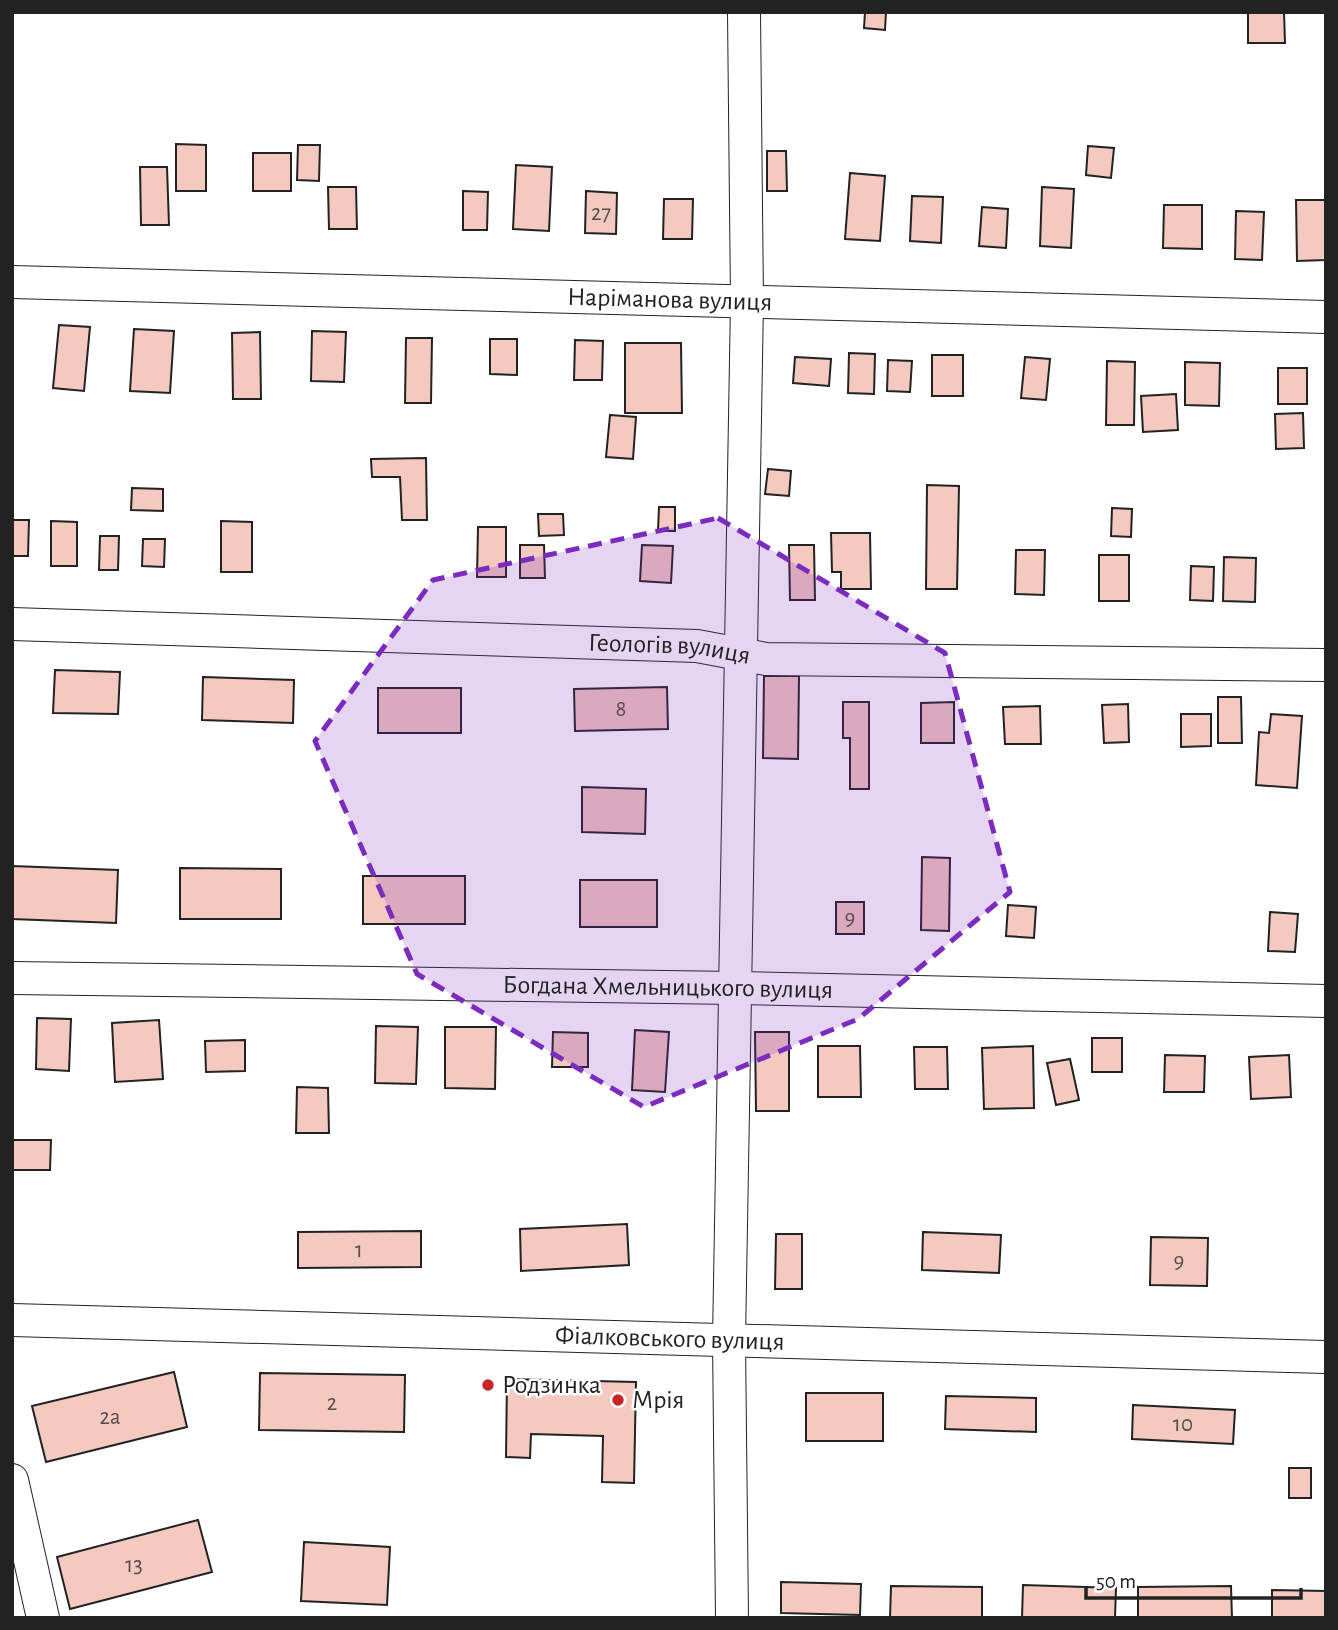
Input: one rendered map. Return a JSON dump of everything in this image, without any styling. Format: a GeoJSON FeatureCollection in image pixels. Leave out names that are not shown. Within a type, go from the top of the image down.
{"type":"FeatureCollection","features":[{"type":"Feature","properties":{"kind":"street"},"geometry":{"type":"LineString","coordinates":[[732,1618],[729,1340],[747,302],[744,12]]}},
{"type":"Feature","properties":{"kind":"street","name":"Наріманова вулиця"},"geometry":{"type":"LineString","coordinates":[[12,282],[1326,317]]}},
{"type":"Feature","properties":{"kind":"street","name":"Геологів вулиця"},"geometry":{"type":"LineString","coordinates":[[12,624],[697,646],[766,659],[1326,665]]}},
{"type":"Feature","properties":{"kind":"street","name":"Богдана Хмельницького вулиця"},"geometry":{"type":"LineString","coordinates":[[12,978],[736,988],[1326,1001]]}},
{"type":"Feature","properties":{"kind":"street","name":"Фіалковського вулиця"},"geometry":{"type":"LineString","coordinates":[[12,1320],[1326,1357]]}},
{"type":"Feature","properties":{"kind":"street"},"geometry":{"type":"LineString","coordinates":[[12,1480],[43,1618]]}},
{"type":"Feature","properties":{"kind":"highlighted area"},"geometry":{"type":"Polygon","coordinates":[[[718,518],[945,653],[1010,892],[858,1019],[644,1107],[417,974],[315,741],[433,580],[718,518]]]}},
{"type":"Feature","properties":{"kind":"building"},"geometry":{"type":"Polygon","coordinates":[[[865,12],[886,12],[885,30],[864,28],[865,12]]]}},
{"type":"Feature","properties":{"kind":"building"},"geometry":{"type":"Polygon","coordinates":[[[1248,12],[1284,12],[1285,43],[1248,43],[1248,12]]]}},
{"type":"Feature","properties":{"kind":"building"},"geometry":{"type":"Polygon","coordinates":[[[176,144],[206,145],[206,191],[176,191],[176,144]]]}},
{"type":"Feature","properties":{"kind":"building"},"geometry":{"type":"Polygon","coordinates":[[[298,145],[320,145],[319,181],[297,180],[298,145]]]}},
{"type":"Feature","properties":{"kind":"building"},"geometry":{"type":"Polygon","coordinates":[[[1088,146],[1114,148],[1111,178],[1086,175],[1088,146]]]}},
{"type":"Feature","properties":{"kind":"building"},"geometry":{"type":"Polygon","coordinates":[[[767,151],[786,151],[787,191],[767,191],[767,151]]]}},
{"type":"Feature","properties":{"kind":"building"},"geometry":{"type":"Polygon","coordinates":[[[253,153],[291,153],[291,191],[253,191],[253,153]]]}},
{"type":"Feature","properties":{"kind":"building"},"geometry":{"type":"Polygon","coordinates":[[[516,165],[552,167],[549,231],[513,229],[516,165]]]}},
{"type":"Feature","properties":{"kind":"building"},"geometry":{"type":"Polygon","coordinates":[[[140,167],[167,167],[169,225],[141,225],[140,167]]]}},
{"type":"Feature","properties":{"kind":"building"},"geometry":{"type":"Polygon","coordinates":[[[850,173],[885,176],[880,241],[845,239],[850,173]]]}},
{"type":"Feature","properties":{"kind":"building"},"geometry":{"type":"Polygon","coordinates":[[[328,187],[356,187],[357,229],[329,229],[328,187]]]}},
{"type":"Feature","properties":{"kind":"building"},"geometry":{"type":"Polygon","coordinates":[[[1042,187],[1074,189],[1071,248],[1040,246],[1042,187]]]}},
{"type":"Feature","properties":{"kind":"building"},"geometry":{"type":"Polygon","coordinates":[[[463,191],[488,192],[487,230],[463,230],[463,191]]]}},
{"type":"Feature","properties":{"kind":"building"},"geometry":{"type":"Polygon","coordinates":[[[586,191],[617,193],[616,234],[585,233],[586,191]]]}},
{"type":"Feature","properties":{"kind":"building"},"geometry":{"type":"Polygon","coordinates":[[[912,196],[943,197],[941,243],[910,241],[912,196]]]}},
{"type":"Feature","properties":{"kind":"building"},"geometry":{"type":"Polygon","coordinates":[[[664,199],[693,199],[692,239],[663,239],[664,199]]]}},
{"type":"Feature","properties":{"kind":"building"},"geometry":{"type":"Polygon","coordinates":[[[1296,200],[1326,200],[1326,260],[1297,261],[1296,200]]]}},
{"type":"Feature","properties":{"kind":"building"},"geometry":{"type":"Polygon","coordinates":[[[1164,205],[1202,205],[1202,249],[1163,248],[1164,205]]]}},
{"type":"Feature","properties":{"kind":"building"},"geometry":{"type":"Polygon","coordinates":[[[982,207],[1008,209],[1006,248],[979,246],[982,207]]]}},
{"type":"Feature","properties":{"kind":"building"},"geometry":{"type":"Polygon","coordinates":[[[1236,211],[1264,212],[1262,260],[1235,259],[1236,211]]]}},
{"type":"Feature","properties":{"kind":"building"},"geometry":{"type":"Polygon","coordinates":[[[59,325],[90,327],[84,391],[53,388],[59,325]]]}},
{"type":"Feature","properties":{"kind":"building"},"geometry":{"type":"Polygon","coordinates":[[[134,329],[174,331],[170,393],[130,391],[134,329]]]}},
{"type":"Feature","properties":{"kind":"building"},"geometry":{"type":"Polygon","coordinates":[[[312,331],[346,332],[344,382],[311,381],[312,331]]]}},
{"type":"Feature","properties":{"kind":"building"},"geometry":{"type":"Polygon","coordinates":[[[260,332],[261,399],[233,399],[232,333],[260,332]]]}},
{"type":"Feature","properties":{"kind":"building"},"geometry":{"type":"Polygon","coordinates":[[[406,338],[432,338],[431,403],[405,403],[406,338]]]}},
{"type":"Feature","properties":{"kind":"building"},"geometry":{"type":"Polygon","coordinates":[[[490,339],[517,339],[517,375],[490,374],[490,339]]]}},
{"type":"Feature","properties":{"kind":"building"},"geometry":{"type":"Polygon","coordinates":[[[575,340],[603,341],[602,380],[574,380],[575,340]]]}},
{"type":"Feature","properties":{"kind":"building"},"geometry":{"type":"Polygon","coordinates":[[[625,343],[681,343],[682,413],[625,413],[625,343]]]}},
{"type":"Feature","properties":{"kind":"building"},"geometry":{"type":"Polygon","coordinates":[[[849,353],[875,354],[874,394],[848,393],[849,353]]]}},
{"type":"Feature","properties":{"kind":"building"},"geometry":{"type":"Polygon","coordinates":[[[932,355],[963,355],[963,396],[932,396],[932,355]]]}},
{"type":"Feature","properties":{"kind":"building"},"geometry":{"type":"Polygon","coordinates":[[[795,357],[831,359],[829,386],[793,383],[795,357]]]}},
{"type":"Feature","properties":{"kind":"building"},"geometry":{"type":"Polygon","coordinates":[[[1025,357],[1050,359],[1046,400],[1021,398],[1025,357]]]}},
{"type":"Feature","properties":{"kind":"building"},"geometry":{"type":"Polygon","coordinates":[[[888,360],[912,361],[910,392],[887,391],[888,360]]]}},
{"type":"Feature","properties":{"kind":"building"},"geometry":{"type":"Polygon","coordinates":[[[1107,361],[1135,362],[1134,425],[1106,425],[1107,361]]]}},
{"type":"Feature","properties":{"kind":"building"},"geometry":{"type":"Polygon","coordinates":[[[1185,362],[1220,363],[1219,406],[1185,405],[1185,362]]]}},
{"type":"Feature","properties":{"kind":"building"},"geometry":{"type":"Polygon","coordinates":[[[1278,368],[1307,368],[1307,404],[1278,404],[1278,368]]]}},
{"type":"Feature","properties":{"kind":"building"},"geometry":{"type":"Polygon","coordinates":[[[1176,394],[1178,430],[1143,432],[1141,396],[1176,394]]]}},
{"type":"Feature","properties":{"kind":"building"},"geometry":{"type":"Polygon","coordinates":[[[1303,413],[1304,448],[1276,449],[1275,414],[1303,413]]]}},
{"type":"Feature","properties":{"kind":"building"},"geometry":{"type":"Polygon","coordinates":[[[610,415],[636,417],[633,459],[606,457],[610,415]]]}},
{"type":"Feature","properties":{"kind":"building"},"geometry":{"type":"Polygon","coordinates":[[[426,458],[427,520],[402,520],[400,477],[372,477],[371,459],[426,458]]]}},
{"type":"Feature","properties":{"kind":"building"},"geometry":{"type":"Polygon","coordinates":[[[768,469],[791,471],[789,496],[765,494],[768,469]]]}},
{"type":"Feature","properties":{"kind":"building"},"geometry":{"type":"Polygon","coordinates":[[[927,485],[959,486],[957,589],[926,589],[927,485]]]}},
{"type":"Feature","properties":{"kind":"building"},"geometry":{"type":"Polygon","coordinates":[[[132,488],[163,489],[163,511],[131,510],[132,488]]]}},
{"type":"Feature","properties":{"kind":"building"},"geometry":{"type":"Polygon","coordinates":[[[659,507],[675,507],[675,531],[658,531],[659,507]]]}},
{"type":"Feature","properties":{"kind":"building"},"geometry":{"type":"Polygon","coordinates":[[[1112,508],[1132,509],[1131,537],[1111,536],[1112,508]]]}},
{"type":"Feature","properties":{"kind":"building"},"geometry":{"type":"Polygon","coordinates":[[[538,514],[563,514],[564,535],[539,536],[538,514]]]}},
{"type":"Feature","properties":{"kind":"building"},"geometry":{"type":"Polygon","coordinates":[[[12,520],[29,520],[28,556],[12,556],[12,520]]]}},
{"type":"Feature","properties":{"kind":"building"},"geometry":{"type":"Polygon","coordinates":[[[51,521],[77,522],[77,566],[51,566],[51,521]]]}},
{"type":"Feature","properties":{"kind":"building"},"geometry":{"type":"Polygon","coordinates":[[[221,521],[252,522],[252,572],[221,572],[221,521]]]}},
{"type":"Feature","properties":{"kind":"building"},"geometry":{"type":"Polygon","coordinates":[[[478,527],[506,527],[506,577],[477,577],[478,527]]]}},
{"type":"Feature","properties":{"kind":"building"},"geometry":{"type":"Polygon","coordinates":[[[831,533],[870,533],[871,589],[841,589],[841,572],[832,572],[831,533]]]}},
{"type":"Feature","properties":{"kind":"building"},"geometry":{"type":"Polygon","coordinates":[[[100,536],[119,536],[118,570],[99,570],[100,536]]]}},
{"type":"Feature","properties":{"kind":"building"},"geometry":{"type":"Polygon","coordinates":[[[143,539],[165,539],[164,567],[142,566],[143,539]]]}},
{"type":"Feature","properties":{"kind":"building"},"geometry":{"type":"Polygon","coordinates":[[[520,545],[544,545],[545,578],[520,578],[520,545]]]}},
{"type":"Feature","properties":{"kind":"building"},"geometry":{"type":"Polygon","coordinates":[[[642,545],[673,546],[671,583],[640,581],[642,545]]]}},
{"type":"Feature","properties":{"kind":"building"},"geometry":{"type":"Polygon","coordinates":[[[789,545],[814,545],[815,600],[790,600],[789,545]]]}},
{"type":"Feature","properties":{"kind":"building"},"geometry":{"type":"Polygon","coordinates":[[[1016,550],[1045,550],[1044,595],[1015,594],[1016,550]]]}},
{"type":"Feature","properties":{"kind":"building"},"geometry":{"type":"Polygon","coordinates":[[[1099,555],[1129,555],[1129,601],[1099,601],[1099,555]]]}},
{"type":"Feature","properties":{"kind":"building"},"geometry":{"type":"Polygon","coordinates":[[[1224,557],[1256,558],[1255,602],[1223,601],[1224,557]]]}},
{"type":"Feature","properties":{"kind":"building"},"geometry":{"type":"Polygon","coordinates":[[[1191,566],[1214,567],[1213,601],[1190,600],[1191,566]]]}},
{"type":"Feature","properties":{"kind":"building"},"geometry":{"type":"Polygon","coordinates":[[[55,670],[120,672],[118,714],[53,713],[55,670]]]}},
{"type":"Feature","properties":{"kind":"building"},"geometry":{"type":"Polygon","coordinates":[[[764,676],[799,676],[798,759],[763,758],[764,676]]]}},
{"type":"Feature","properties":{"kind":"building"},"geometry":{"type":"Polygon","coordinates":[[[203,677],[294,680],[293,723],[202,720],[203,677]]]}},
{"type":"Feature","properties":{"kind":"building"},"geometry":{"type":"Polygon","coordinates":[[[667,687],[668,729],[575,731],[574,689],[667,687]]]}},
{"type":"Feature","properties":{"kind":"building"},"geometry":{"type":"Polygon","coordinates":[[[378,688],[461,688],[461,733],[378,733],[378,688]]]}},
{"type":"Feature","properties":{"kind":"building"},"geometry":{"type":"Polygon","coordinates":[[[1218,697],[1241,697],[1242,743],[1218,743],[1218,697]]]}},
{"type":"Feature","properties":{"kind":"building"},"geometry":{"type":"Polygon","coordinates":[[[843,702],[869,702],[869,789],[850,789],[850,738],[843,738],[843,702]]]}},
{"type":"Feature","properties":{"kind":"building"},"geometry":{"type":"Polygon","coordinates":[[[954,702],[954,743],[921,743],[921,703],[954,702]]]}},
{"type":"Feature","properties":{"kind":"building"},"geometry":{"type":"Polygon","coordinates":[[[1128,704],[1129,742],[1104,743],[1102,705],[1128,704]]]}},
{"type":"Feature","properties":{"kind":"building"},"geometry":{"type":"Polygon","coordinates":[[[1040,706],[1041,744],[1005,744],[1003,707],[1040,706]]]}},
{"type":"Feature","properties":{"kind":"building"},"geometry":{"type":"Polygon","coordinates":[[[1181,714],[1211,714],[1211,746],[1181,747],[1181,714]]]}},
{"type":"Feature","properties":{"kind":"building"},"geometry":{"type":"Polygon","coordinates":[[[1271,714],[1302,716],[1297,788],[1256,785],[1259,732],[1269,733],[1271,714]]]}},
{"type":"Feature","properties":{"kind":"building"},"geometry":{"type":"Polygon","coordinates":[[[582,787],[646,789],[645,834],[582,832],[582,787]]]}},
{"type":"Feature","properties":{"kind":"building"},"geometry":{"type":"Polygon","coordinates":[[[922,857],[950,858],[949,931],[921,930],[922,857]]]}},
{"type":"Feature","properties":{"kind":"building"},"geometry":{"type":"Polygon","coordinates":[[[12,866],[118,870],[116,923],[12,919],[12,866]]]}},
{"type":"Feature","properties":{"kind":"building"},"geometry":{"type":"Polygon","coordinates":[[[180,868],[281,869],[281,919],[180,919],[180,868]]]}},
{"type":"Feature","properties":{"kind":"building"},"geometry":{"type":"Polygon","coordinates":[[[363,876],[465,876],[465,924],[363,924],[363,876]]]}},
{"type":"Feature","properties":{"kind":"building"},"geometry":{"type":"Polygon","coordinates":[[[580,880],[657,880],[657,927],[580,927],[580,880]]]}},
{"type":"Feature","properties":{"kind":"building"},"geometry":{"type":"Polygon","coordinates":[[[836,902],[864,902],[864,934],[836,934],[836,902]]]}},
{"type":"Feature","properties":{"kind":"building"},"geometry":{"type":"Polygon","coordinates":[[[1008,905],[1036,907],[1034,938],[1006,936],[1008,905]]]}},
{"type":"Feature","properties":{"kind":"building"},"geometry":{"type":"Polygon","coordinates":[[[1270,912],[1298,914],[1295,952],[1268,951],[1270,912]]]}},
{"type":"Feature","properties":{"kind":"building"},"geometry":{"type":"Polygon","coordinates":[[[37,1018],[71,1019],[69,1071],[36,1069],[37,1018]]]}},
{"type":"Feature","properties":{"kind":"building"},"geometry":{"type":"Polygon","coordinates":[[[159,1020],[163,1079],[115,1082],[112,1023],[159,1020]]]}},
{"type":"Feature","properties":{"kind":"building"},"geometry":{"type":"Polygon","coordinates":[[[376,1026],[418,1027],[416,1084],[375,1083],[376,1026]]]}},
{"type":"Feature","properties":{"kind":"building"},"geometry":{"type":"Polygon","coordinates":[[[445,1027],[496,1027],[495,1089],[445,1088],[445,1027]]]}},
{"type":"Feature","properties":{"kind":"building"},"geometry":{"type":"Polygon","coordinates":[[[635,1030],[669,1032],[665,1092],[632,1090],[635,1030]]]}},
{"type":"Feature","properties":{"kind":"building"},"geometry":{"type":"Polygon","coordinates":[[[553,1032],[588,1033],[588,1067],[552,1067],[553,1032]]]}},
{"type":"Feature","properties":{"kind":"building"},"geometry":{"type":"Polygon","coordinates":[[[755,1032],[789,1032],[789,1111],[756,1111],[755,1032]]]}},
{"type":"Feature","properties":{"kind":"building"},"geometry":{"type":"Polygon","coordinates":[[[1092,1038],[1122,1038],[1122,1072],[1092,1072],[1092,1038]]]}},
{"type":"Feature","properties":{"kind":"building"},"geometry":{"type":"Polygon","coordinates":[[[245,1040],[245,1071],[206,1072],[205,1041],[245,1040]]]}},
{"type":"Feature","properties":{"kind":"building"},"geometry":{"type":"Polygon","coordinates":[[[818,1046],[860,1046],[861,1097],[818,1097],[818,1046]]]}},
{"type":"Feature","properties":{"kind":"building"},"geometry":{"type":"Polygon","coordinates":[[[1033,1046],[1034,1108],[984,1109],[982,1048],[1033,1046]]]}},
{"type":"Feature","properties":{"kind":"building"},"geometry":{"type":"Polygon","coordinates":[[[914,1047],[947,1047],[948,1089],[915,1089],[914,1047]]]}},
{"type":"Feature","properties":{"kind":"building"},"geometry":{"type":"Polygon","coordinates":[[[1165,1055],[1205,1056],[1204,1092],[1164,1092],[1165,1055]]]}},
{"type":"Feature","properties":{"kind":"building"},"geometry":{"type":"Polygon","coordinates":[[[1289,1055],[1291,1097],[1251,1099],[1249,1057],[1289,1055]]]}},
{"type":"Feature","properties":{"kind":"building"},"geometry":{"type":"Polygon","coordinates":[[[1070,1059],[1079,1100],[1056,1105],[1047,1063],[1070,1059]]]}},
{"type":"Feature","properties":{"kind":"building"},"geometry":{"type":"Polygon","coordinates":[[[297,1087],[328,1088],[329,1133],[296,1133],[297,1087]]]}},
{"type":"Feature","properties":{"kind":"building"},"geometry":{"type":"Polygon","coordinates":[[[12,1140],[51,1140],[50,1170],[12,1170],[12,1140]]]}},
{"type":"Feature","properties":{"kind":"building"},"geometry":{"type":"Polygon","coordinates":[[[627,1224],[629,1265],[521,1271],[520,1229],[627,1224]]]}},
{"type":"Feature","properties":{"kind":"building"},"geometry":{"type":"Polygon","coordinates":[[[421,1231],[421,1267],[298,1268],[298,1232],[421,1231]]]}},
{"type":"Feature","properties":{"kind":"building"},"geometry":{"type":"Polygon","coordinates":[[[923,1232],[1001,1235],[999,1273],[922,1270],[923,1232]]]}},
{"type":"Feature","properties":{"kind":"building"},"geometry":{"type":"Polygon","coordinates":[[[776,1234],[802,1234],[802,1289],[775,1289],[776,1234]]]}},
{"type":"Feature","properties":{"kind":"building"},"geometry":{"type":"Polygon","coordinates":[[[1151,1237],[1208,1238],[1207,1286],[1150,1285],[1151,1237]]]}},
{"type":"Feature","properties":{"kind":"building"},"geometry":{"type":"Polygon","coordinates":[[[174,1372],[187,1427],[46,1462],[32,1406],[174,1372]]]}},
{"type":"Feature","properties":{"kind":"building"},"geometry":{"type":"Polygon","coordinates":[[[260,1373],[405,1375],[404,1432],[259,1430],[260,1373]]]}},
{"type":"Feature","properties":{"kind":"building"},"geometry":{"type":"Polygon","coordinates":[[[507,1379],[636,1382],[634,1483],[602,1482],[603,1436],[531,1434],[530,1458],[506,1457],[507,1379]]]}},
{"type":"Feature","properties":{"kind":"building"},"geometry":{"type":"Polygon","coordinates":[[[806,1393],[883,1393],[883,1441],[806,1441],[806,1393]]]}},
{"type":"Feature","properties":{"kind":"building"},"geometry":{"type":"Polygon","coordinates":[[[946,1396],[1036,1398],[1036,1432],[945,1429],[946,1396]]]}},
{"type":"Feature","properties":{"kind":"building"},"geometry":{"type":"Polygon","coordinates":[[[1133,1405],[1235,1410],[1233,1444],[1132,1439],[1133,1405]]]}},
{"type":"Feature","properties":{"kind":"building"},"geometry":{"type":"Polygon","coordinates":[[[1289,1468],[1311,1468],[1311,1498],[1289,1498],[1289,1468]]]}},
{"type":"Feature","properties":{"kind":"building"},"geometry":{"type":"Polygon","coordinates":[[[198,1520],[212,1572],[70,1609],[57,1557],[198,1520]]]}},
{"type":"Feature","properties":{"kind":"building"},"geometry":{"type":"Polygon","coordinates":[[[304,1542],[390,1547],[387,1605],[301,1601],[304,1542]]]}},
{"type":"Feature","properties":{"kind":"building"},"geometry":{"type":"Polygon","coordinates":[[[781,1582],[861,1584],[860,1615],[781,1613],[781,1582]]]}},
{"type":"Feature","properties":{"kind":"building"},"geometry":{"type":"Polygon","coordinates":[[[1023,1585],[1116,1588],[1115,1618],[1022,1618],[1023,1585]]]}},
{"type":"Feature","properties":{"kind":"building"},"geometry":{"type":"Polygon","coordinates":[[[891,1586],[982,1587],[982,1618],[890,1618],[891,1586]]]}},
{"type":"Feature","properties":{"kind":"building"},"geometry":{"type":"Polygon","coordinates":[[[1231,1586],[1232,1618],[1138,1618],[1138,1587],[1231,1586]]]}},
{"type":"Feature","properties":{"kind":"building"},"geometry":{"type":"Polygon","coordinates":[[[1272,1590],[1326,1591],[1326,1618],[1272,1618],[1272,1590]]]}},
{"type":"Feature","properties":{"kind":"place","name":"Родзинка"},"geometry":{"type":"Point","coordinates":[488,1385]}},
{"type":"Feature","properties":{"kind":"place","name":"Мрія"},"geometry":{"type":"Point","coordinates":[618,1400]}}]}
